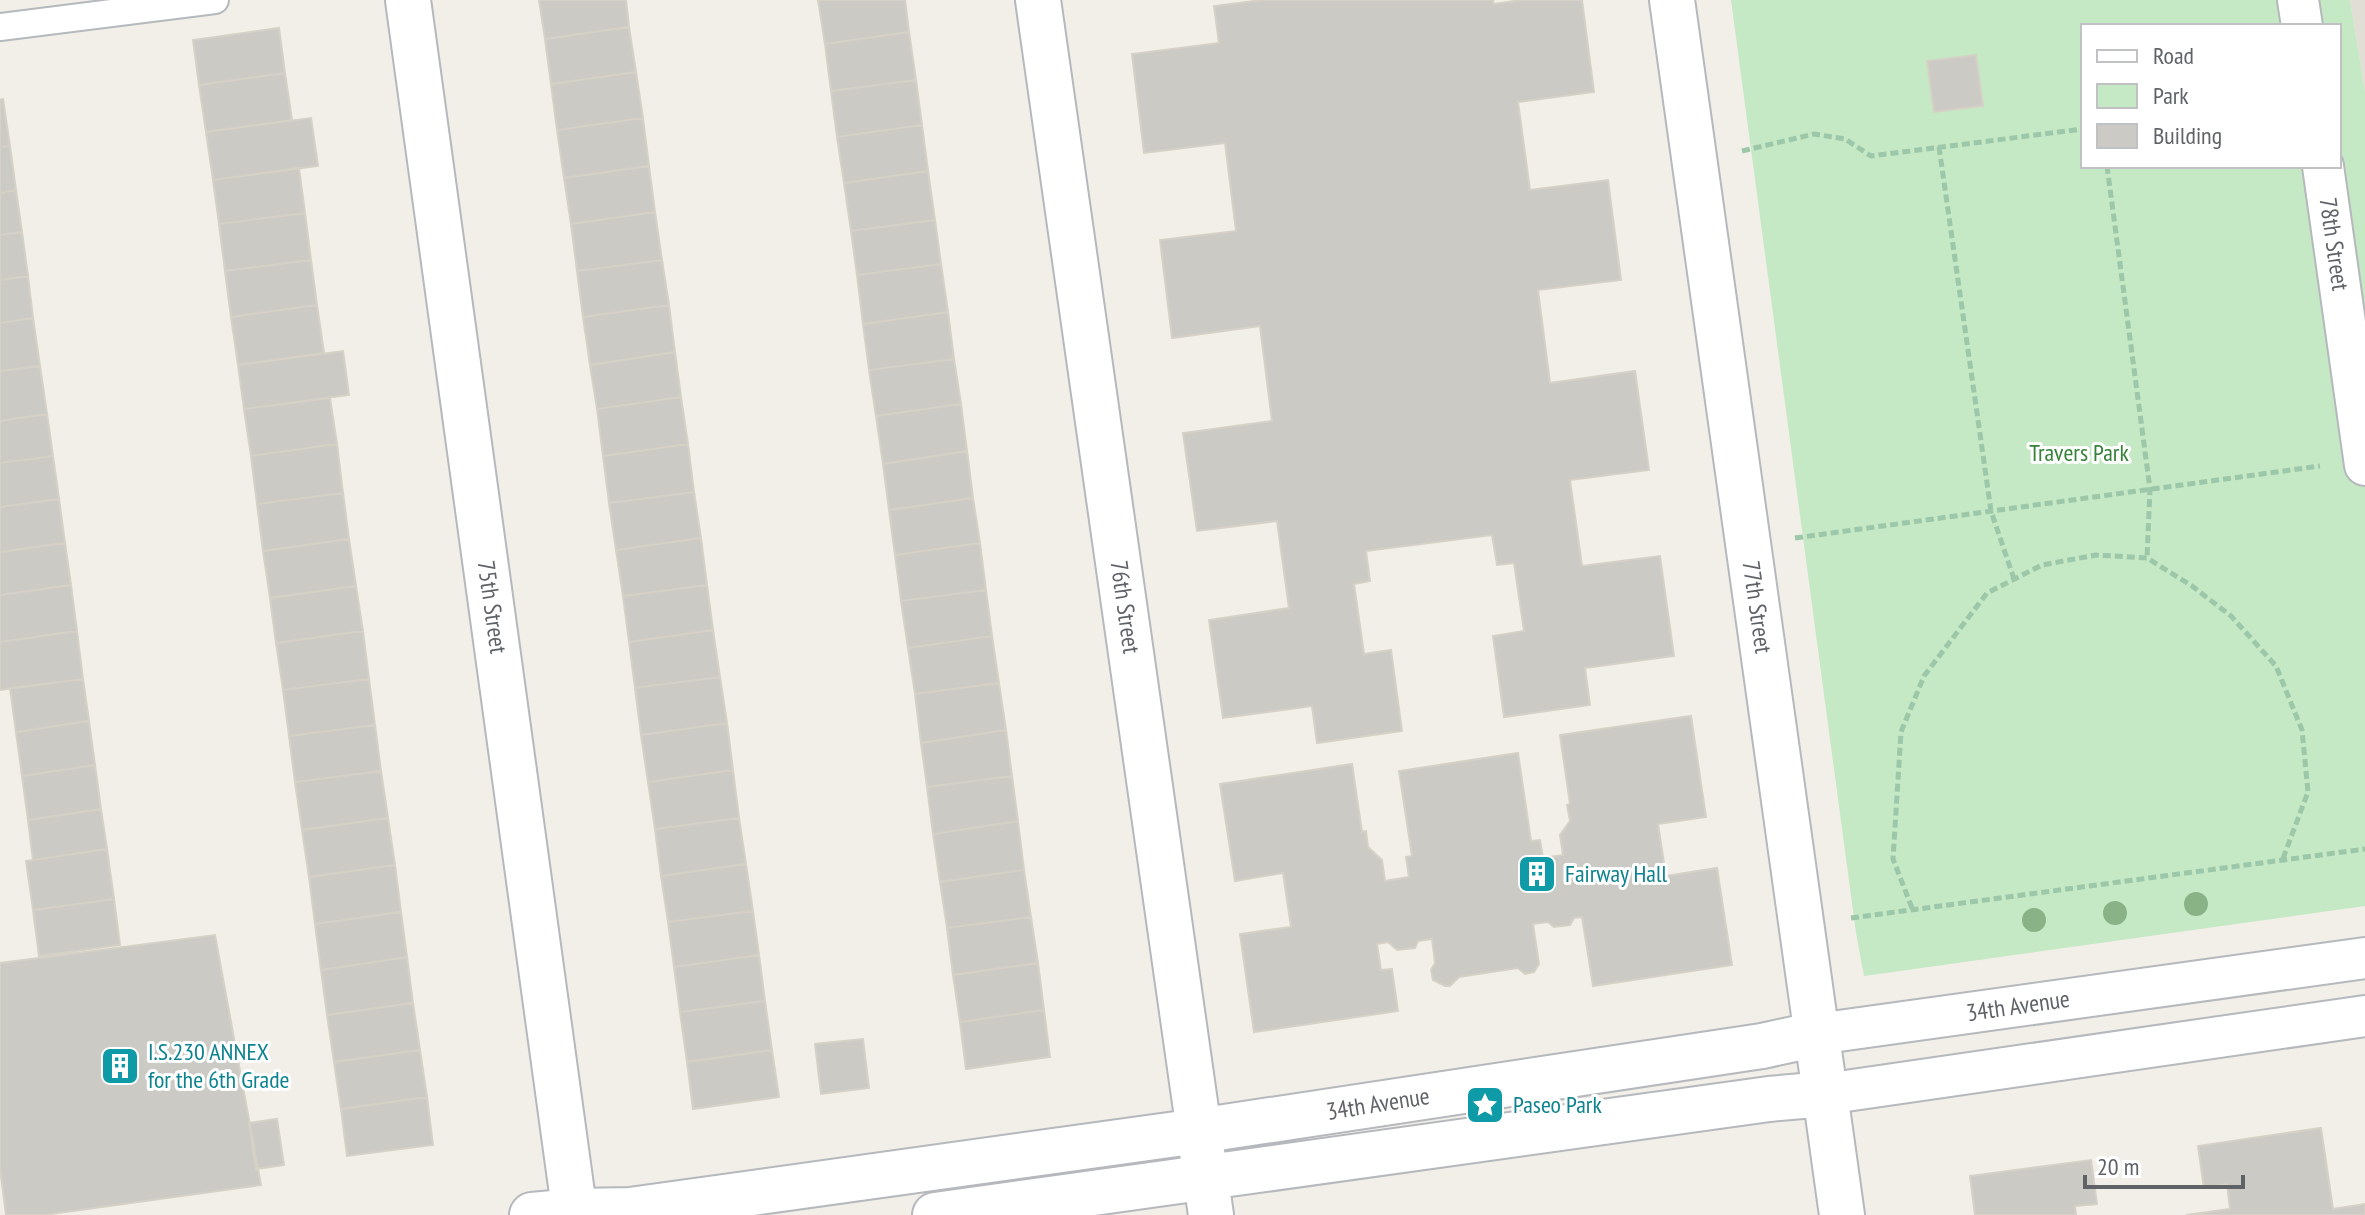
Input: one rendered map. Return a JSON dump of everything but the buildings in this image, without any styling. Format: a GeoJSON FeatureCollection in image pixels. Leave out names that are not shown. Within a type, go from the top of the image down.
{"type":"FeatureCollection","features":[{"type":"Feature","properties":{"kind":"street","name":"75th Street"},"geometry":{"type":"LineString","coordinates":[[408,0],[575,1213]]}},
{"type":"Feature","properties":{"kind":"street","name":"76th Street"},"geometry":{"type":"LineString","coordinates":[[1038,0],[1208,1197]]}},
{"type":"Feature","properties":{"kind":"street","name":"77th Street"},"geometry":{"type":"LineString","coordinates":[[1672,0],[1842,1215]]}},
{"type":"Feature","properties":{"kind":"street"},"geometry":{"type":"LineString","coordinates":[[2298,0],[2302,24]]}},
{"type":"Feature","properties":{"kind":"street","name":"78th Street"},"geometry":{"type":"LineString","coordinates":[[2323,168],[2365,462]]}},
{"type":"Feature","properties":{"kind":"street","name":"34th Avenue"},"geometry":{"type":"LineString","coordinates":[[532,1215],[646,1208],[1198,1131],[1762,1046],[1817,1034],[2365,958]]}},
{"type":"Feature","properties":{"kind":"street","name":"34th Avenue"},"geometry":{"type":"LineString","coordinates":[[935,1215],[1208,1197],[1769,1099],[1825,1094],[2365,1016]]}},
{"type":"Feature","properties":{"kind":"lane"},"geometry":{"type":"LineString","coordinates":[[0,27],[215,0]]}},
{"type":"Feature","properties":{"kind":"path"},"geometry":{"type":"LineString","coordinates":[[1694,161],[1814,134],[1845,139],[1871,156],[2081,129]]}},
{"type":"Feature","properties":{"kind":"path"},"geometry":{"type":"LineString","coordinates":[[1939,147],[1991,511],[2014,579]]}},
{"type":"Feature","properties":{"kind":"path"},"geometry":{"type":"LineString","coordinates":[[2107,168],[2150,489],[2147,558]]}},
{"type":"Feature","properties":{"kind":"path"},"geometry":{"type":"LineString","coordinates":[[1814,535],[2365,462]]}},
{"type":"Feature","properties":{"kind":"path"},"geometry":{"type":"LineString","coordinates":[[1912,908],[1893,859],[1901,732],[1924,676],[1987,593],[2042,565],[2096,555],[2147,558],[2192,586],[2231,616],[2276,666],[2302,730],[2308,792],[2282,861]]}},
{"type":"Feature","properties":{"kind":"path"},"geometry":{"type":"LineString","coordinates":[[1848,919],[2365,849]]}},
{"type":"Feature","properties":{"kind":"shaded area"},"geometry":{"type":"Polygon","coordinates":[[[2350,0],[2365,0],[2365,91],[2350,0]]]}},
{"type":"Feature","properties":{"kind":"green space","name":"Travers Park"},"geometry":{"type":"Polygon","coordinates":[[[1731,0],[2350,0],[2365,91],[2365,906],[1864,976],[1731,0]]]}},
{"type":"Feature","properties":{"kind":"place","name":"Fairway Hall"},"geometry":{"type":"Point","coordinates":[1537,874]}},
{"type":"Feature","properties":{"kind":"place","name":"I.S.230 ANNEX for the 6th Grade"},"geometry":{"type":"Point","coordinates":[120,1066]}},
{"type":"Feature","properties":{"kind":"place","name":"Paseo Park"},"geometry":{"type":"Point","coordinates":[1485,1105]}}]}
